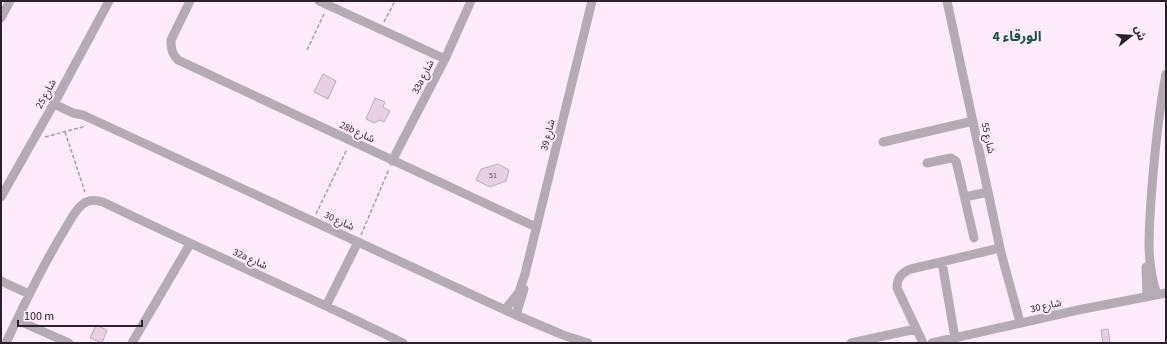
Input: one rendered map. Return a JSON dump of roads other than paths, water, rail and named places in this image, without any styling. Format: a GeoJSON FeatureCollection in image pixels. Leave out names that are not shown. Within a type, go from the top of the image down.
{"type":"FeatureCollection","features":[{"type":"Feature","properties":{"kind":"street"},"geometry":{"type":"LineString","coordinates":[[1,18],[10,1]]}},
{"type":"Feature","properties":{"kind":"street","name":"شارع 25"},"geometry":{"type":"LineString","coordinates":[[1,197],[55,101],[108,1]]}},
{"type":"Feature","properties":{"kind":"street","name":"28b شارع"},"geometry":{"type":"LineString","coordinates":[[190,1],[171,40],[172,52],[174,56],[183,64],[536,227]]}},
{"type":"Feature","properties":{"kind":"street","name":"33a شارع"},"geometry":{"type":"LineString","coordinates":[[392,161],[445,59],[471,1]]}},
{"type":"Feature","properties":{"kind":"street","name":"شارع 39"},"geometry":{"type":"LineString","coordinates":[[505,310],[518,292],[525,274],[592,1]]}},
{"type":"Feature","properties":{"kind":"street","name":"شارع 55"},"geometry":{"type":"LineString","coordinates":[[947,1],[1007,279],[1007,289],[1017,324]]}},
{"type":"Feature","properties":{"kind":"street"},"geometry":{"type":"LineString","coordinates":[[324,3],[445,59]]}},
{"type":"Feature","properties":{"kind":"street"},"geometry":{"type":"LineString","coordinates":[[1147,297],[1146,268],[1149,248],[1152,178],[1163,118],[1166,74]]}},
{"type":"Feature","properties":{"kind":"street","name":"شارع 30"},"geometry":{"type":"LineString","coordinates":[[55,101],[75,108],[83,115],[516,315],[588,343]]}},
{"type":"Feature","properties":{"kind":"street"},"geometry":{"type":"LineString","coordinates":[[882,142],[973,121]]}},
{"type":"Feature","properties":{"kind":"street"},"geometry":{"type":"LineString","coordinates":[[927,163],[948,158],[954,159],[957,164],[974,238]]}},
{"type":"Feature","properties":{"kind":"street"},"geometry":{"type":"LineString","coordinates":[[964,197],[988,192]]}},
{"type":"Feature","properties":{"kind":"street","name":"32a شارع"},"geometry":{"type":"LineString","coordinates":[[29,294],[43,266],[76,211],[83,203],[93,200],[103,202],[190,244],[326,306],[391,340],[403,343]]}},
{"type":"Feature","properties":{"kind":"street"},"geometry":{"type":"LineString","coordinates":[[326,306],[358,242]]}},
{"type":"Feature","properties":{"kind":"street"},"geometry":{"type":"LineString","coordinates":[[133,343],[190,244]]}},
{"type":"Feature","properties":{"kind":"street"},"geometry":{"type":"LineString","coordinates":[[923,343],[897,288],[897,282],[900,276],[905,271],[1000,248]]}},
{"type":"Feature","properties":{"kind":"street"},"geometry":{"type":"LineString","coordinates":[[1149,248],[1152,275],[1161,294]]}},
{"type":"Feature","properties":{"kind":"street"},"geometry":{"type":"LineString","coordinates":[[942,262],[955,338]]}},
{"type":"Feature","properties":{"kind":"street","name":"شارع 39"},"geometry":{"type":"LineString","coordinates":[[516,315],[524,291],[525,274]]}},
{"type":"Feature","properties":{"kind":"street"},"geometry":{"type":"LineString","coordinates":[[1,281],[29,294],[6,343]]}},
{"type":"Feature","properties":{"kind":"street","name":"شارع 30"},"geometry":{"type":"LineString","coordinates":[[932,343],[1078,310],[1161,294]]}},
{"type":"Feature","properties":{"kind":"street"},"geometry":{"type":"LineString","coordinates":[[17,320],[69,343]]}},
{"type":"Feature","properties":{"kind":"street"},"geometry":{"type":"LineString","coordinates":[[851,343],[916,329]]}},
{"type":"Feature","properties":{"kind":"district","name":"الورقاء 4"},"geometry":{"type":"Point","coordinates":[1017,37]}}]}
